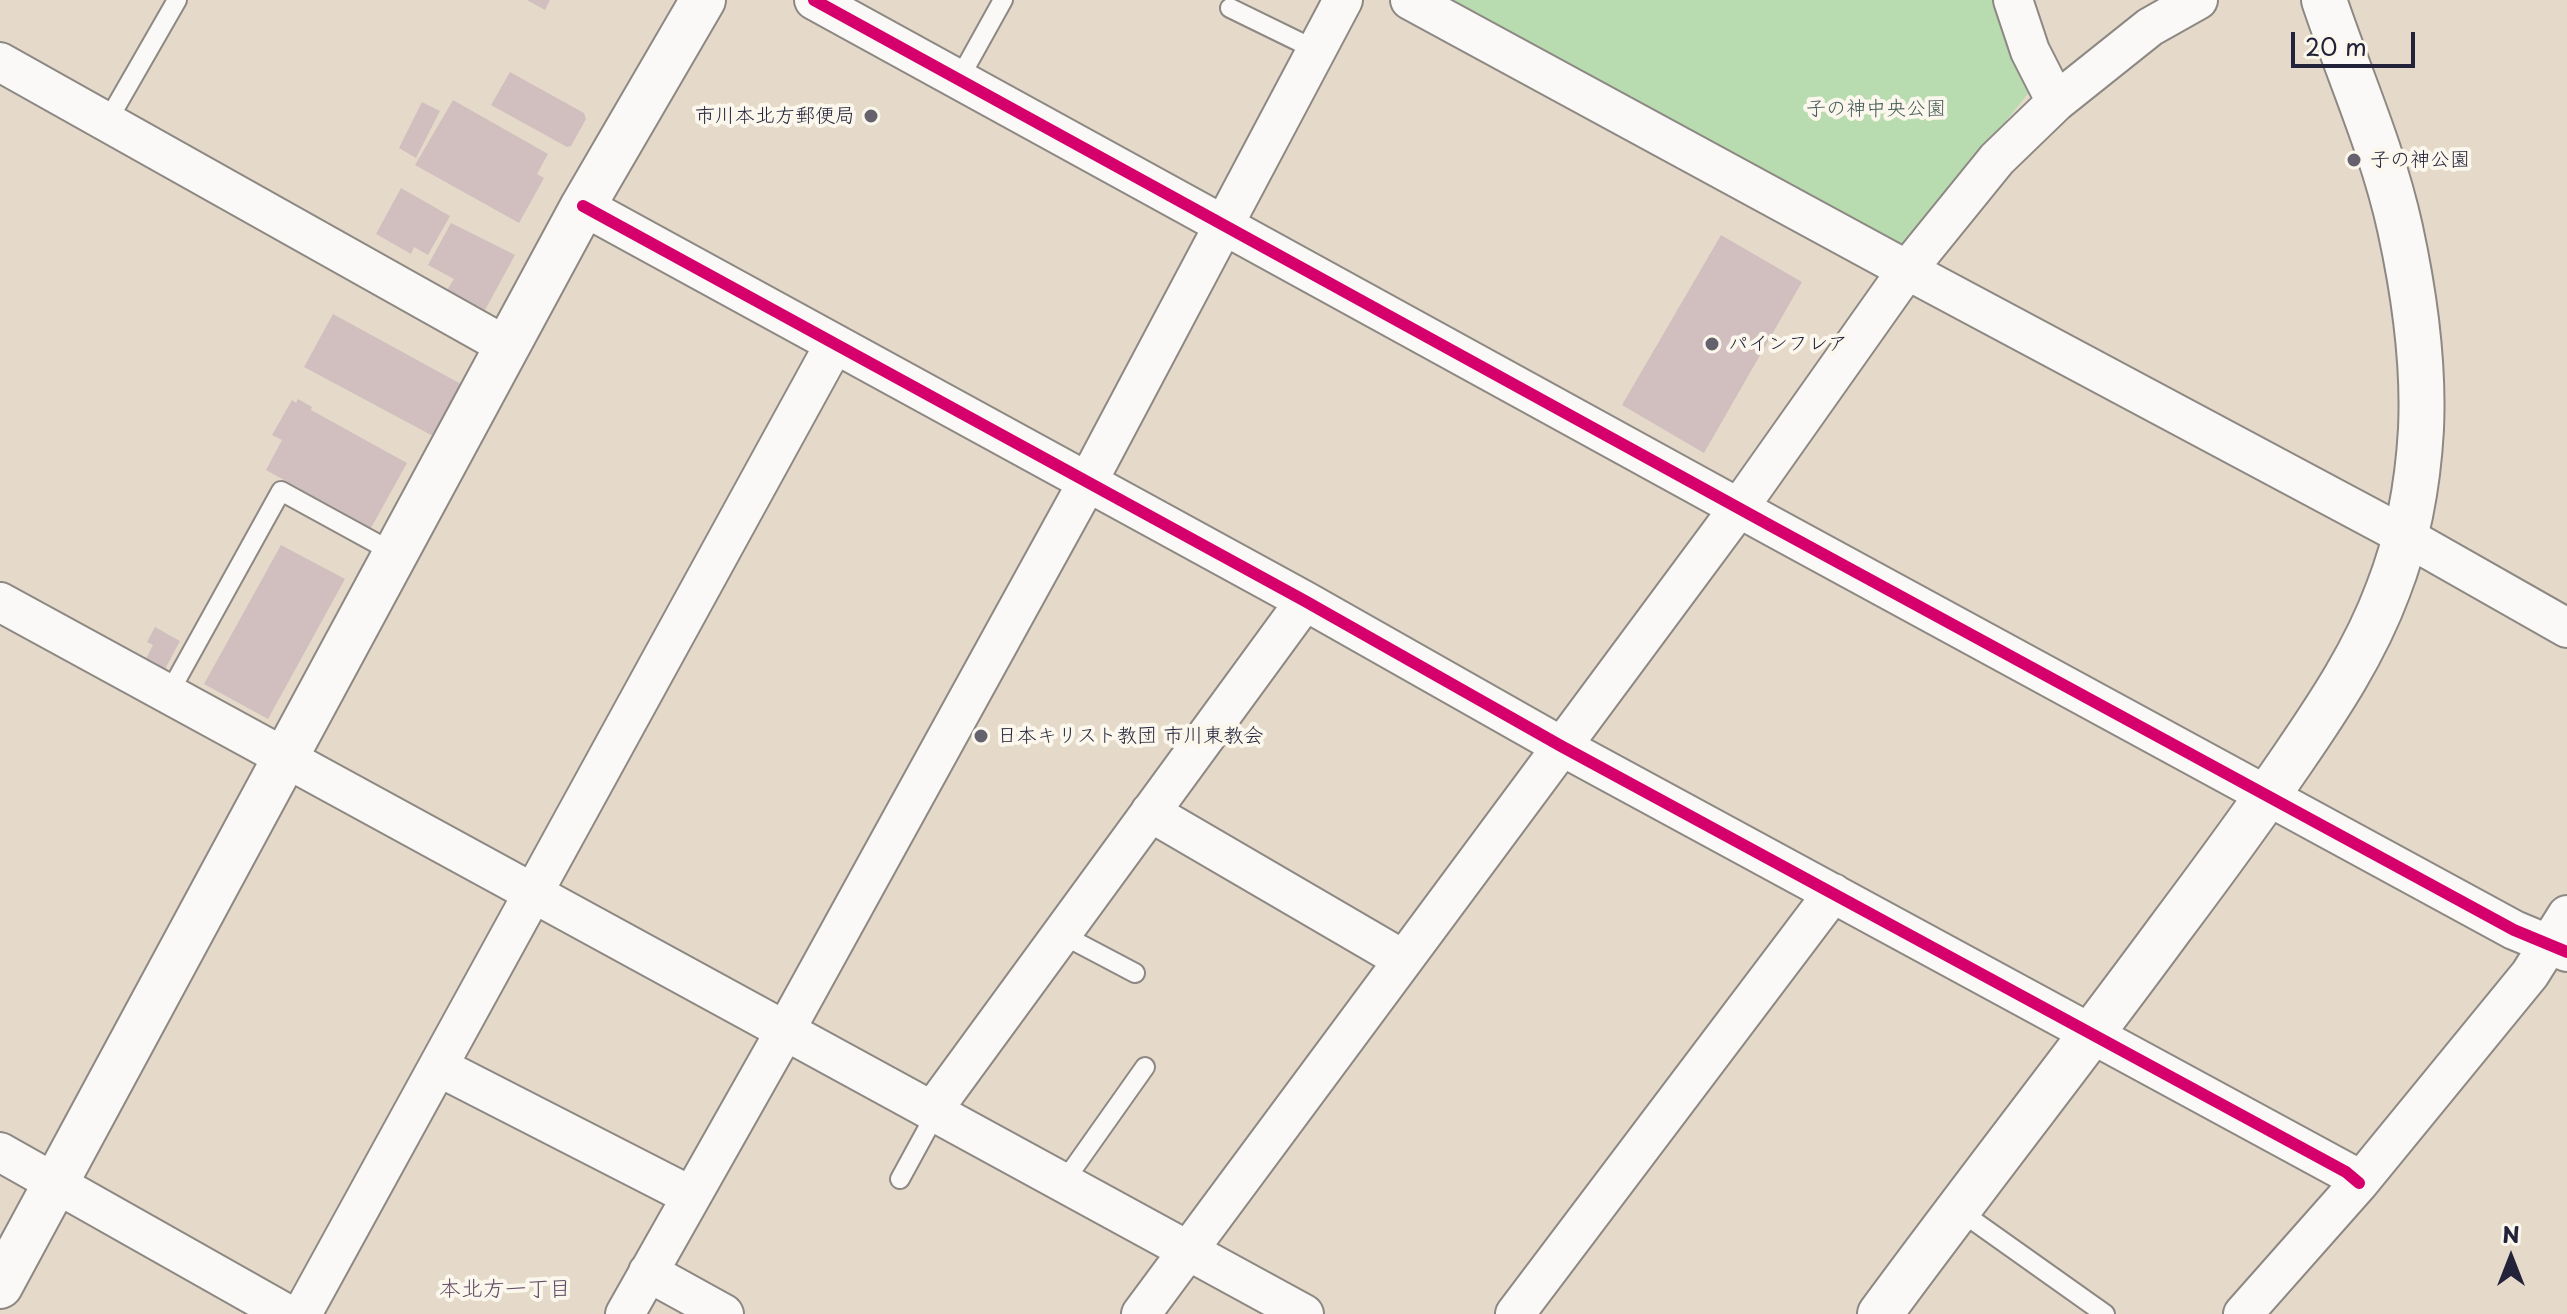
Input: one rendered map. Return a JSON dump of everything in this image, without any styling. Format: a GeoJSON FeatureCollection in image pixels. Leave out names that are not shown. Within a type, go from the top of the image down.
{"type":"FeatureCollection","features":[{"type":"Feature","properties":{"kind":"street"},"geometry":{"type":"LineString","coordinates":[[0,1286],[583,206],[703,0]]}},
{"type":"Feature","properties":{"kind":"street"},"geometry":{"type":"LineString","coordinates":[[814,0],[1222,227],[2514,930],[2560,937]]}},
{"type":"Feature","properties":{"kind":"street"},"geometry":{"type":"LineString","coordinates":[[625,1314],[1087,483],[1343,0]]}},
{"type":"Feature","properties":{"kind":"street"},"geometry":{"type":"LineString","coordinates":[[1410,0],[2405,536],[2567,628]]}},
{"type":"Feature","properties":{"kind":"street"},"geometry":{"type":"LineString","coordinates":[[2013,0],[2030,51],[2056,102]]}},
{"type":"Feature","properties":{"kind":"street"},"geometry":{"type":"LineString","coordinates":[[1141,1314],[1738,509],[1907,270],[1997,159],[2056,102],[2150,27],[2198,0]]}},
{"type":"Feature","properties":{"kind":"street"},"geometry":{"type":"LineString","coordinates":[[1880,1314],[2268,795],[2337,694],[2389,590],[2405,536],[2416,479],[2421,425],[2412,293],[2400,225],[2324,0]]}},
{"type":"Feature","properties":{"kind":"street"},"geometry":{"type":"LineString","coordinates":[[0,62],[508,347]]}},
{"type":"Feature","properties":{"kind":"street"},"geometry":{"type":"LineString","coordinates":[[583,206],[1305,601],[1561,746],[2346,1172],[2359,1183]]}},
{"type":"Feature","properties":{"kind":"street"},"geometry":{"type":"LineString","coordinates":[[302,1314],[834,345]]}},
{"type":"Feature","properties":{"kind":"street"},"geometry":{"type":"LineString","coordinates":[[934,1112],[1305,601]]}},
{"type":"Feature","properties":{"kind":"street"},"geometry":{"type":"LineString","coordinates":[[4,613],[168,695],[1304,1314]]}},
{"type":"Feature","properties":{"kind":"street"},"geometry":{"type":"LineString","coordinates":[[1150,812],[1402,959]]}},
{"type":"Feature","properties":{"kind":"street"},"geometry":{"type":"LineString","coordinates":[[1515,1314],[1833,893]]}},
{"type":"Feature","properties":{"kind":"street"},"geometry":{"type":"LineString","coordinates":[[2243,1314],[2359,1183],[2560,937]]}},
{"type":"Feature","properties":{"kind":"street"},"geometry":{"type":"LineString","coordinates":[[439,1067],[691,1196]]}},
{"type":"Feature","properties":{"kind":"street"},"geometry":{"type":"LineString","coordinates":[[0,1152],[287,1314]]}},
{"type":"Feature","properties":{"kind":"street"},"geometry":{"type":"LineString","coordinates":[[648,1272],[724,1314]]}},
{"type":"Feature","properties":{"kind":"lane"},"geometry":{"type":"LineString","coordinates":[[107,122],[177,0]]}},
{"type":"Feature","properties":{"kind":"lane"},"geometry":{"type":"LineString","coordinates":[[958,81],[1003,0]]}},
{"type":"Feature","properties":{"kind":"lane"},"geometry":{"type":"LineString","coordinates":[[1230,8],[1316,50]]}},
{"type":"Feature","properties":{"kind":"lane"},"geometry":{"type":"LineString","coordinates":[[168,695],[281,491],[396,554]]}},
{"type":"Feature","properties":{"kind":"lane"},"geometry":{"type":"LineString","coordinates":[[1061,934],[1135,973]]}},
{"type":"Feature","properties":{"kind":"lane"},"geometry":{"type":"LineString","coordinates":[[1063,1183],[1145,1067]]}},
{"type":"Feature","properties":{"kind":"lane"},"geometry":{"type":"LineString","coordinates":[[900,1179],[934,1112]]}},
{"type":"Feature","properties":{"kind":"lane"},"geometry":{"type":"LineString","coordinates":[[1957,1209],[2105,1314]]}},
{"type":"Feature","properties":{"kind":"green space","name":"子の神中央公園"},"geometry":{"type":"Polygon","coordinates":[[[1451,0],[1997,0],[2031,90],[1904,247],[1451,0]]]}},
{"type":"Feature","properties":{"kind":"building"},"geometry":{"type":"Polygon","coordinates":[[[527,0],[550,0],[545,10],[527,0]]]}},
{"type":"Feature","properties":{"kind":"building"},"geometry":{"type":"Polygon","coordinates":[[[510,72],[584,113],[586,119],[571,146],[567,147],[491,105],[510,72]]]}},
{"type":"Feature","properties":{"kind":"building"},"geometry":{"type":"Polygon","coordinates":[[[453,100],[548,154],[537,174],[544,178],[519,223],[415,165],[453,100]]]}},
{"type":"Feature","properties":{"kind":"building"},"geometry":{"type":"Polygon","coordinates":[[[422,102],[440,111],[416,158],[399,148],[422,102]]]}},
{"type":"Feature","properties":{"kind":"building"},"geometry":{"type":"Polygon","coordinates":[[[401,188],[450,216],[428,255],[414,247],[411,254],[376,234],[401,188]]]}},
{"type":"Feature","properties":{"kind":"building"},"geometry":{"type":"Polygon","coordinates":[[[451,223],[515,255],[485,310],[447,290],[454,279],[428,265],[451,223]]]}},
{"type":"Feature","properties":{"kind":"building","name":"パインフレア"},"geometry":{"type":"Polygon","coordinates":[[[1721,235],[1802,282],[1704,453],[1622,405],[1721,235]]]}},
{"type":"Feature","properties":{"kind":"building"},"geometry":{"type":"Polygon","coordinates":[[[333,314],[461,384],[433,436],[304,367],[333,314]]]}},
{"type":"Feature","properties":{"kind":"building"},"geometry":{"type":"Polygon","coordinates":[[[298,399],[312,407],[311,410],[407,463],[371,528],[266,470],[282,440],[272,435],[292,400],[296,403],[298,399]]]}},
{"type":"Feature","properties":{"kind":"building"},"geometry":{"type":"Polygon","coordinates":[[[281,545],[345,579],[268,719],[204,684],[281,545]]]}},
{"type":"Feature","properties":{"kind":"building"},"geometry":{"type":"Polygon","coordinates":[[[155,627],[180,641],[163,673],[144,663],[153,645],[147,642],[155,627]]]}},
{"type":"Feature","properties":{"kind":"cycle path"},"geometry":{"type":"LineString","coordinates":[[814,0],[1450,351],[2514,930],[2567,952]]}},
{"type":"Feature","properties":{"kind":"cycle path"},"geometry":{"type":"LineString","coordinates":[[583,206],[1305,601],[1561,746],[2346,1172],[2359,1183]]}},
{"type":"Feature","properties":{"kind":"place","name":"市川本北方郵便局"},"geometry":{"type":"Point","coordinates":[871,116]}},
{"type":"Feature","properties":{"kind":"place","name":"子の神公園"},"geometry":{"type":"Point","coordinates":[2354,160]}},
{"type":"Feature","properties":{"kind":"place","name":"パインフレア"},"geometry":{"type":"Point","coordinates":[1712,344]}},
{"type":"Feature","properties":{"kind":"place","name":"日本キリスト教団 市川東教会"},"geometry":{"type":"Point","coordinates":[981,736]}},
{"type":"Feature","properties":{"kind":"district","name":"本北方一丁目"},"geometry":{"type":"Point","coordinates":[505,1290]}}]}
